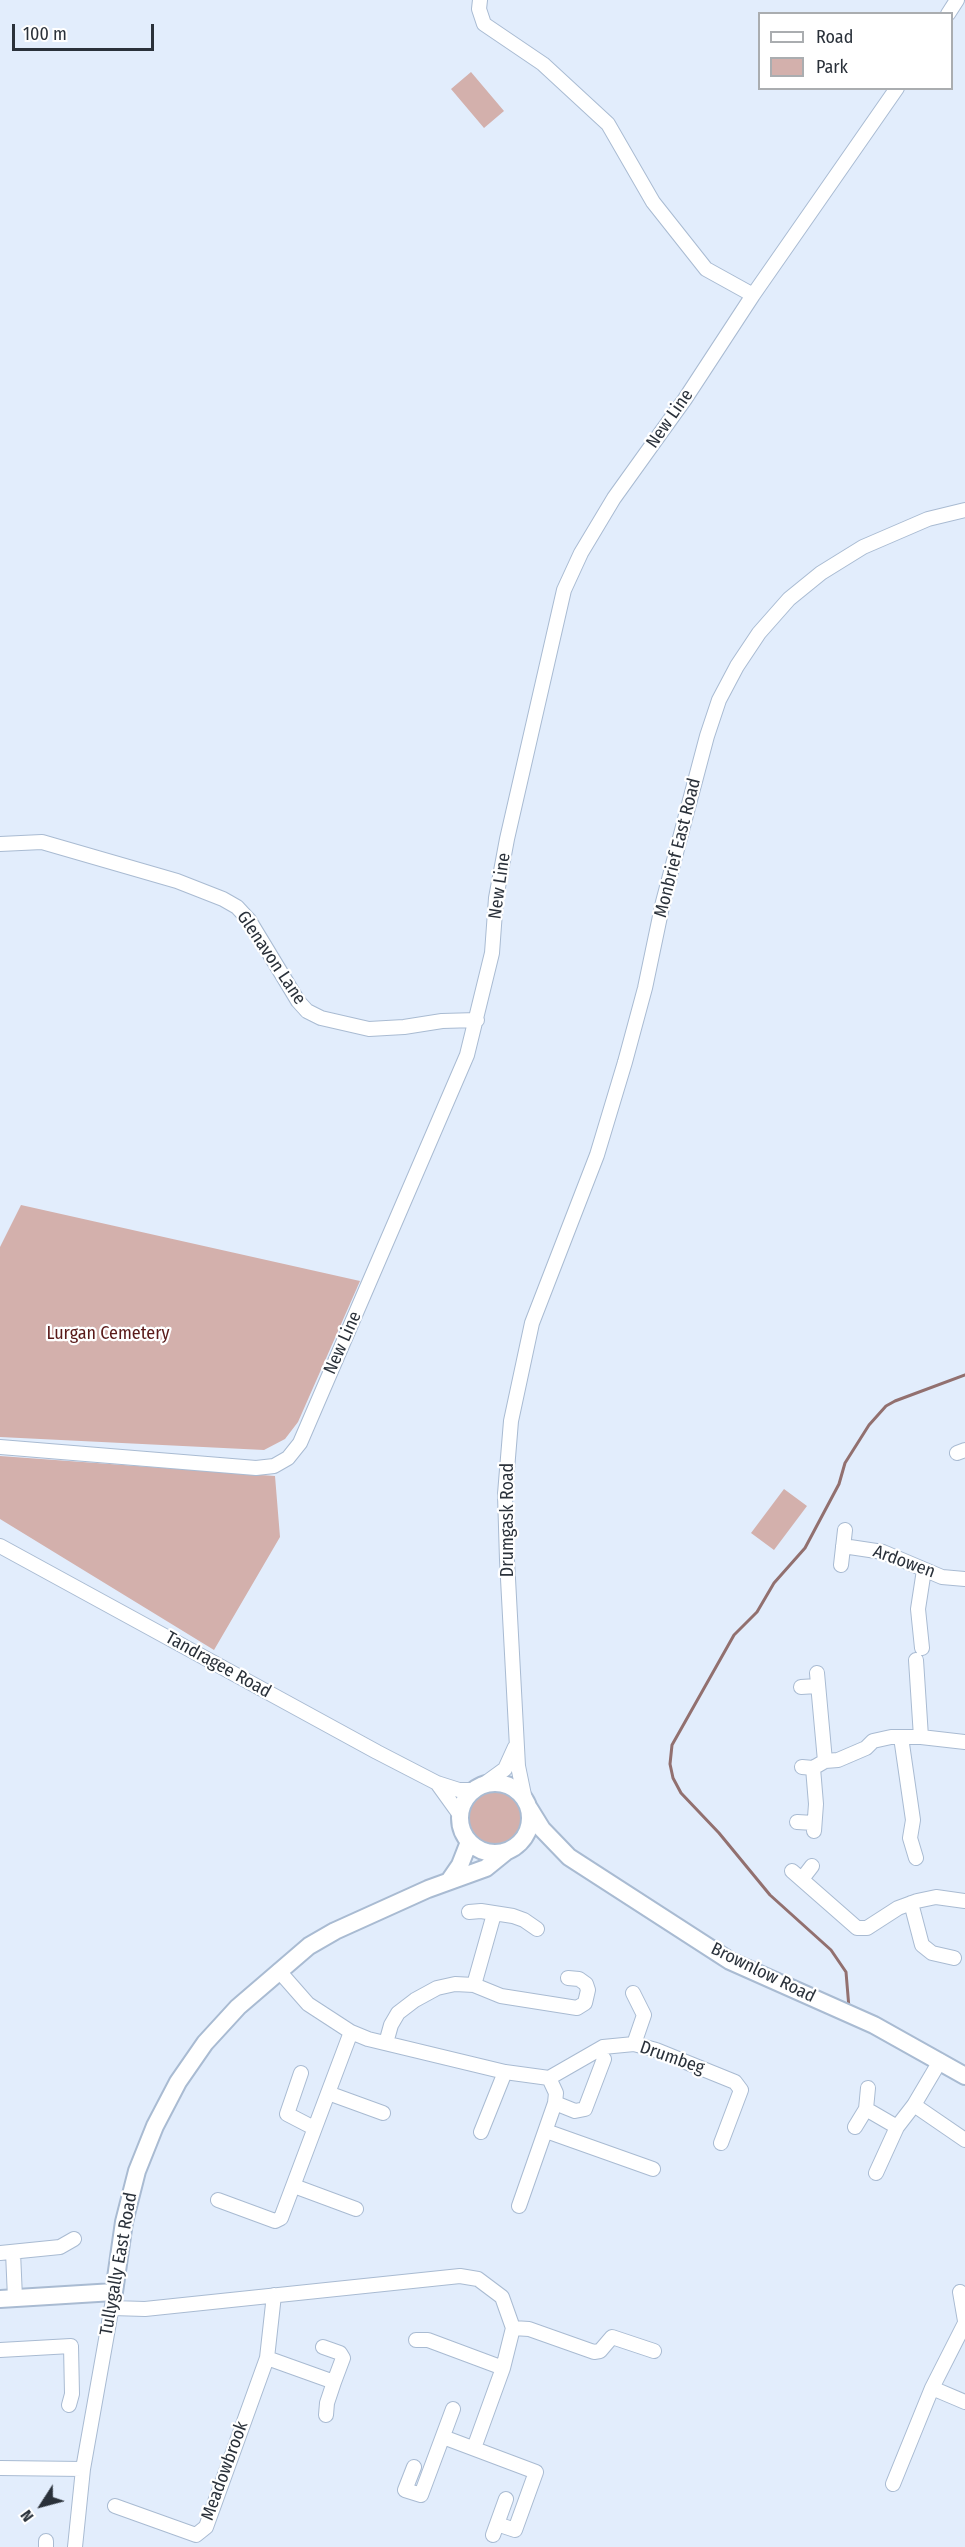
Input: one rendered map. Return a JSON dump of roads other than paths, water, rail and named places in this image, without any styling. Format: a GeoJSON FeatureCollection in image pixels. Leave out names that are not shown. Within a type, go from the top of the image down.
{"type":"FeatureCollection","features":[{"type":"Feature","properties":{"kind":"main road"},"geometry":{"type":"LineString","coordinates":[[504,1784],[514,1789],[527,1804],[529,1826],[514,1847],[499,1853],[483,1851],[469,1842],[460,1825],[460,1815],[466,1798],[478,1787],[504,1784]]}},
{"type":"Feature","properties":{"kind":"main road","name":"Brownlow Road"},"geometry":{"type":"LineString","coordinates":[[527,1804],[542,1829],[570,1857]]}},
{"type":"Feature","properties":{"kind":"main road"},"geometry":{"type":"LineString","coordinates":[[449,1881],[460,1865],[469,1842]]}},
{"type":"Feature","properties":{"kind":"main road","name":"Brownlow Road"},"geometry":{"type":"LineString","coordinates":[[514,1847],[546,1845],[570,1857],[730,1961],[844,2012],[965,2076]]}},
{"type":"Feature","properties":{"kind":"main road","name":"Tullygally East Road"},"geometry":{"type":"LineString","coordinates":[[113,2300],[124,2222],[137,2172],[155,2126],[178,2082],[205,2043],[238,2007],[309,1946],[335,1931],[449,1881],[486,1868],[514,1847]]}},
{"type":"Feature","properties":{"kind":"main road"},"geometry":{"type":"LineString","coordinates":[[8,2298],[113,2300]]}},
{"type":"Feature","properties":{"kind":"street"},"geometry":{"type":"LineString","coordinates":[[480,0],[478,9],[484,24],[543,64],[608,124],[653,202],[706,270],[753,295]]}},
{"type":"Feature","properties":{"kind":"street","name":"New Line"},"geometry":{"type":"LineString","coordinates":[[0,1448],[256,1468],[274,1466],[288,1458],[300,1443],[467,1055],[492,953],[496,898],[507,839],[564,590],[581,553],[614,498],[685,399],[753,295],[896,90]]}},
{"type":"Feature","properties":{"kind":"street","name":"Monbrief East Road"},"geometry":{"type":"LineString","coordinates":[[539,1304],[597,1155],[613,1103],[642,998],[663,902],[707,736],[719,700],[759,633],[789,599],[821,573],[863,547],[928,519],[965,510]]}},
{"type":"Feature","properties":{"kind":"street","name":"Glenavon Lane"},"geometry":{"type":"LineString","coordinates":[[0,844],[42,842],[177,881],[223,899],[237,907],[249,920],[298,1001],[307,1011],[321,1018],[369,1029],[404,1027],[442,1021],[477,1020]]}},
{"type":"Feature","properties":{"kind":"street","name":"Drumgask Road"},"geometry":{"type":"LineString","coordinates":[[527,1804],[518,1766],[505,1494],[511,1421],[532,1323],[539,1304]]}},
{"type":"Feature","properties":{"kind":"street"},"geometry":{"type":"LineString","coordinates":[[841,1565],[845,1530]]}},
{"type":"Feature","properties":{"kind":"street","name":"Tandragee Road"},"geometry":{"type":"LineString","coordinates":[[0,1546],[437,1783],[459,1790],[478,1787]]}},
{"type":"Feature","properties":{"kind":"street","name":"Ardowen"},"geometry":{"type":"LineString","coordinates":[[843,1546],[883,1552],[942,1576],[965,1579]]}},
{"type":"Feature","properties":{"kind":"street"},"geometry":{"type":"LineString","coordinates":[[921,1737],[916,1646],[921,1580],[924,1570]]}},
{"type":"Feature","properties":{"kind":"street"},"geometry":{"type":"LineString","coordinates":[[801,1687],[817,1679],[825,1761]]}},
{"type":"Feature","properties":{"kind":"street"},"geometry":{"type":"LineString","coordinates":[[901,1737],[913,1820],[910,1838],[916,1858]]}},
{"type":"Feature","properties":{"kind":"street"},"geometry":{"type":"LineString","coordinates":[[797,1822],[814,1827],[816,1804],[807,1767],[852,1756],[873,1741],[921,1737],[965,1742]]}},
{"type":"Feature","properties":{"kind":"street"},"geometry":{"type":"LineString","coordinates":[[478,1787],[505,1769],[515,1750],[517,1739]]}},
{"type":"Feature","properties":{"kind":"street","name":"Tandragee Road"},"geometry":{"type":"LineString","coordinates":[[437,1783],[460,1815]]}},
{"type":"Feature","properties":{"kind":"street"},"geometry":{"type":"LineString","coordinates":[[812,1866],[797,1875],[857,1928],[867,1928],[898,1908],[936,1897],[965,1901]]}},
{"type":"Feature","properties":{"kind":"street"},"geometry":{"type":"LineString","coordinates":[[911,1904],[922,1946],[932,1953],[954,1958]]}},
{"type":"Feature","properties":{"kind":"street"},"geometry":{"type":"LineString","coordinates":[[469,1912],[481,1911],[524,1920],[537,1929]]}},
{"type":"Feature","properties":{"kind":"street"},"geometry":{"type":"LineString","coordinates":[[474,1985],[494,1914]]}},
{"type":"Feature","properties":{"kind":"street"},"geometry":{"type":"LineString","coordinates":[[279,1971],[308,2004],[351,2032],[386,2043],[505,2072],[549,2078],[556,2092],[555,2103],[519,2206]]}},
{"type":"Feature","properties":{"kind":"street"},"geometry":{"type":"LineString","coordinates":[[386,2043],[391,2025],[398,2013],[437,1988],[455,1984],[474,1985],[501,1996],[577,2008],[585,2003],[588,1990],[586,1984],[579,1979],[568,1978]]}},
{"type":"Feature","properties":{"kind":"street"},"geometry":{"type":"LineString","coordinates":[[633,1993],[644,2015],[634,2044]]}},
{"type":"Feature","properties":{"kind":"street"},"geometry":{"type":"LineString","coordinates":[[218,2200],[275,2221],[281,2218],[351,2032]]}},
{"type":"Feature","properties":{"kind":"street","name":"Drumbeg"},"geometry":{"type":"LineString","coordinates":[[549,2078],[603,2047],[634,2044],[647,2047],[735,2082],[741,2090],[722,2143]]}},
{"type":"Feature","properties":{"kind":"street"},"geometry":{"type":"LineString","coordinates":[[555,2103],[575,2111],[585,2109],[604,2060]]}},
{"type":"Feature","properties":{"kind":"street"},"geometry":{"type":"LineString","coordinates":[[876,2173],[897,2127],[914,2105],[940,2061]]}},
{"type":"Feature","properties":{"kind":"street"},"geometry":{"type":"LineString","coordinates":[[481,2132],[505,2072]]}},
{"type":"Feature","properties":{"kind":"street"},"geometry":{"type":"LineString","coordinates":[[301,2073],[287,2114],[315,2128]]}},
{"type":"Feature","properties":{"kind":"street"},"geometry":{"type":"LineString","coordinates":[[855,2127],[866,2109],[868,2088]]}},
{"type":"Feature","properties":{"kind":"street"},"geometry":{"type":"LineString","coordinates":[[328,2093],[383,2113]]}},
{"type":"Feature","properties":{"kind":"street"},"geometry":{"type":"LineString","coordinates":[[914,2105],[965,2140]]}},
{"type":"Feature","properties":{"kind":"street"},"geometry":{"type":"LineString","coordinates":[[866,2109],[897,2127]]}},
{"type":"Feature","properties":{"kind":"street"},"geometry":{"type":"LineString","coordinates":[[546,2131],[653,2169]]}},
{"type":"Feature","properties":{"kind":"street"},"geometry":{"type":"LineString","coordinates":[[294,2186],[356,2209]]}},
{"type":"Feature","properties":{"kind":"street"},"geometry":{"type":"LineString","coordinates":[[8,2298],[6,2252],[61,2253],[74,2239]]}},
{"type":"Feature","properties":{"kind":"street"},"geometry":{"type":"LineString","coordinates":[[113,2300],[145,2309],[460,2276],[478,2279],[502,2297],[513,2328],[503,2368],[474,2448]]}},
{"type":"Feature","properties":{"kind":"street"},"geometry":{"type":"LineString","coordinates":[[893,2484],[932,2388],[965,2322],[960,2292]]}},
{"type":"Feature","properties":{"kind":"street","name":"Meadowbrook"},"geometry":{"type":"LineString","coordinates":[[113,2505],[196,2535],[206,2527],[267,2358],[274,2295]]}},
{"type":"Feature","properties":{"kind":"street","name":"Tullygally East Road"},"geometry":{"type":"LineString","coordinates":[[75,2547],[83,2469],[113,2300]]}},
{"type":"Feature","properties":{"kind":"street"},"geometry":{"type":"LineString","coordinates":[[513,2328],[529,2329],[594,2352],[600,2351],[612,2337],[654,2351]]}},
{"type":"Feature","properties":{"kind":"street"},"geometry":{"type":"LineString","coordinates":[[416,2340],[428,2340],[503,2368]]}},
{"type":"Feature","properties":{"kind":"street"},"geometry":{"type":"LineString","coordinates":[[0,2349],[71,2346],[72,2394],[69,2405]]}},
{"type":"Feature","properties":{"kind":"street"},"geometry":{"type":"LineString","coordinates":[[323,2347],[340,2353],[343,2358],[327,2403],[326,2415]]}},
{"type":"Feature","properties":{"kind":"street"},"geometry":{"type":"LineString","coordinates":[[267,2358],[334,2382]]}},
{"type":"Feature","properties":{"kind":"street"},"geometry":{"type":"LineString","coordinates":[[932,2388],[965,2402]]}},
{"type":"Feature","properties":{"kind":"street"},"geometry":{"type":"LineString","coordinates":[[414,2467],[405,2490],[422,2495],[453,2409]]}},
{"type":"Feature","properties":{"kind":"street"},"geometry":{"type":"LineString","coordinates":[[443,2437],[537,2472],[515,2530],[495,2529],[506,2499]]}},
{"type":"Feature","properties":{"kind":"street"},"geometry":{"type":"LineString","coordinates":[[0,2468],[83,2469]]}},
{"type":"Feature","properties":{"kind":"waterway"},"geometry":{"type":"LineString","coordinates":[[849,2008],[846,1972],[831,1950],[770,1895],[719,1833],[681,1793],[673,1778],[670,1764],[672,1745],[734,1635],[757,1612],[774,1583],[805,1548],[839,1484],[845,1463],[869,1425],[886,1406],[895,1401],[965,1375]]}},
{"type":"Feature","properties":{"kind":"park label","name":"Lurgan Cemetery"},"geometry":{"type":"Point","coordinates":[108,1334]}}]}
